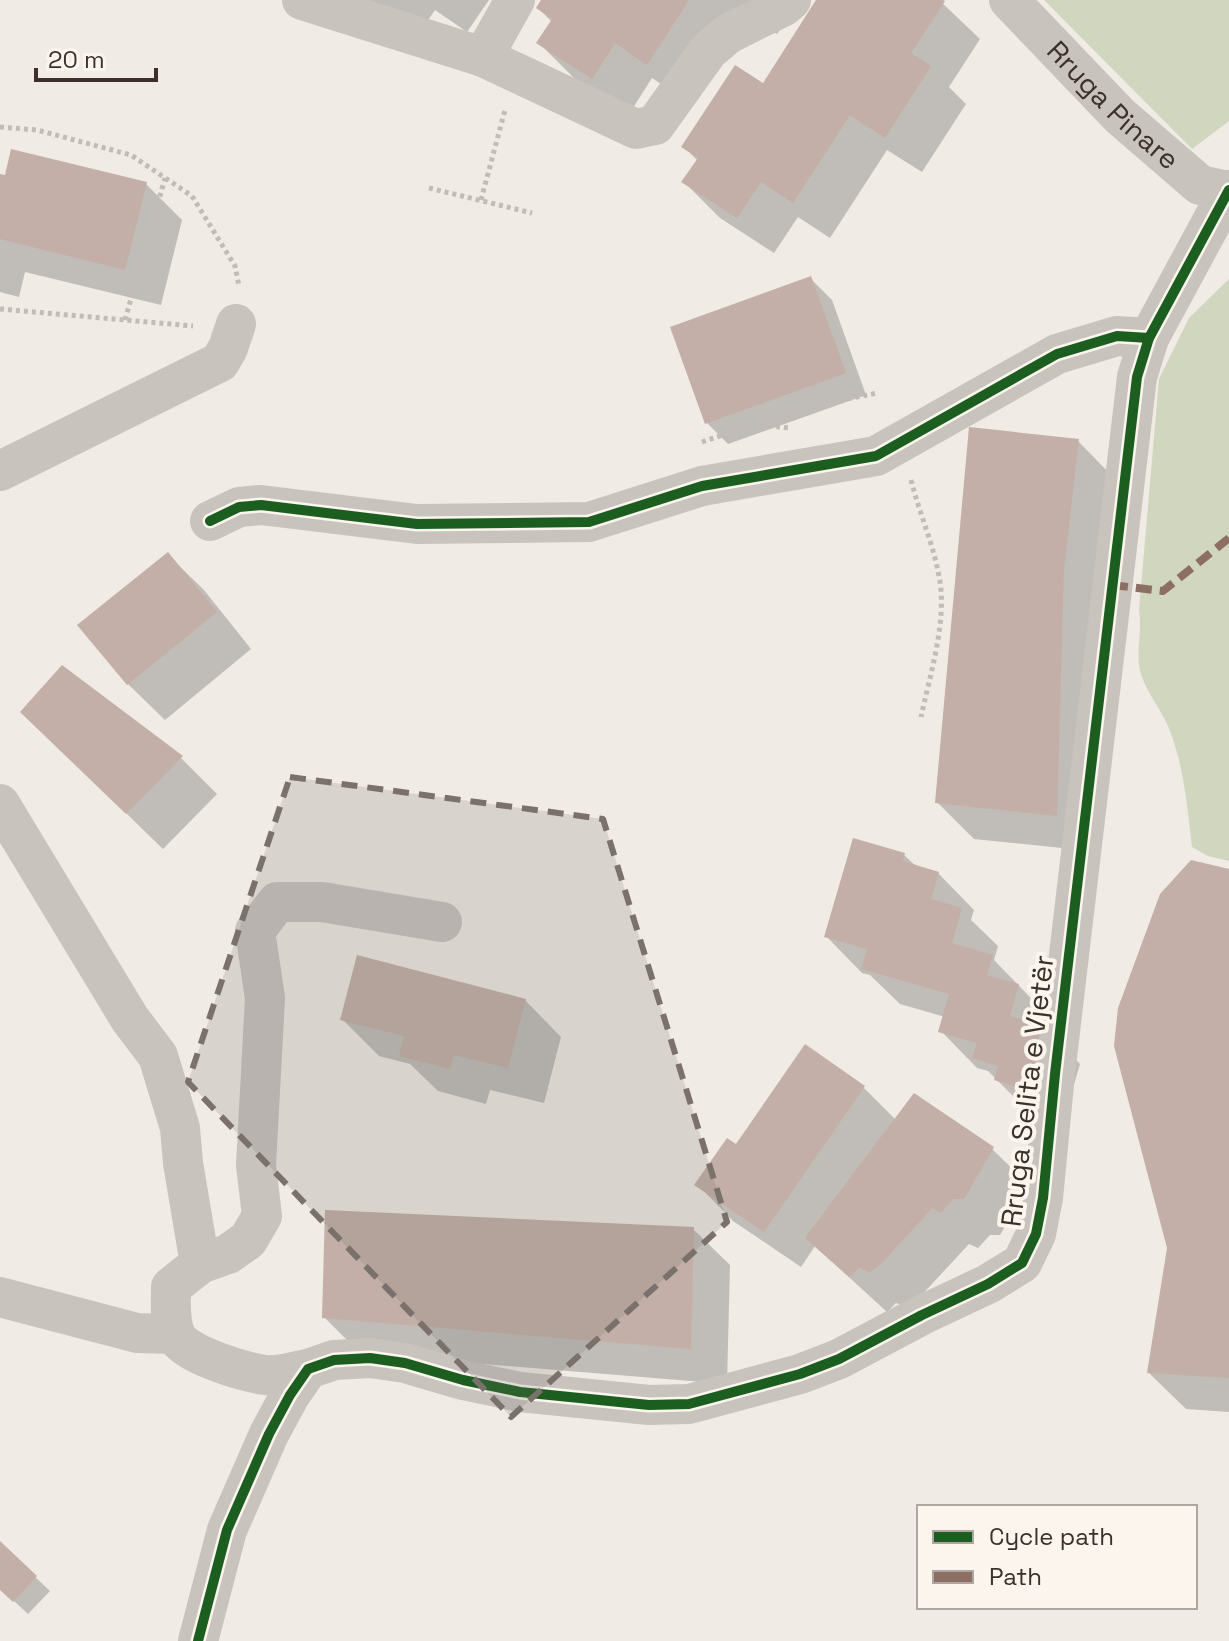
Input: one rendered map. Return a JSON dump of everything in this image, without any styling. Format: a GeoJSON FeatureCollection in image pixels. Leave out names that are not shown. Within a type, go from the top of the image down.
{"type":"FeatureCollection","features":[{"type":"Feature","properties":{"kind":"street"},"geometry":{"type":"LineString","coordinates":[[302,0],[499,63],[636,129],[655,125],[708,51],[728,34],[791,0]]}},
{"type":"Feature","properties":{"kind":"street"},"geometry":{"type":"LineString","coordinates":[[499,63],[515,0]]}},
{"type":"Feature","properties":{"kind":"street","name":"Rruga Pinare"},"geometry":{"type":"LineString","coordinates":[[1009,0],[1120,116],[1200,185],[1228,191]]}},
{"type":"Feature","properties":{"kind":"street","name":"Rruga Selita e Vjetër"},"geometry":{"type":"LineString","coordinates":[[175,1334],[182,1345],[223,1363],[268,1376],[308,1369],[334,1360],[370,1358],[405,1363],[520,1392],[649,1405],[689,1404],[787,1378],[839,1359],[988,1284],[1022,1263],[1036,1234],[1043,1198],[1137,377],[1149,338],[1228,191]]}},
{"type":"Feature","properties":{"kind":"street"},"geometry":{"type":"LineString","coordinates":[[0,471],[220,362],[236,324]]}},
{"type":"Feature","properties":{"kind":"street"},"geometry":{"type":"LineString","coordinates":[[210,521],[239,507],[261,505],[417,524],[589,522],[702,486],[876,456],[1057,354],[1117,336],[1149,338]]}},
{"type":"Feature","properties":{"kind":"street"},"geometry":{"type":"LineString","coordinates":[[0,804],[130,1019],[158,1056],[180,1128],[200,1264]]}},
{"type":"Feature","properties":{"kind":"street"},"geometry":{"type":"LineString","coordinates":[[0,1297],[137,1333],[175,1334],[171,1319],[171,1287],[200,1264],[228,1254],[248,1240],[262,1216],[256,1165],[265,998],[255,931],[277,902],[322,902],[442,922]]}},
{"type":"Feature","properties":{"kind":"street"},"geometry":{"type":"LineString","coordinates":[[198,1641],[227,1530],[269,1434],[308,1369]]}},
{"type":"Feature","properties":{"kind":"path"},"geometry":{"type":"LineString","coordinates":[[481,200],[499,63]]}},
{"type":"Feature","properties":{"kind":"path"},"geometry":{"type":"LineString","coordinates":[[0,127],[37,130],[131,155],[192,196],[235,266],[242,304],[236,324],[212,328],[0,309]]}},
{"type":"Feature","properties":{"kind":"path"},"geometry":{"type":"LineString","coordinates":[[125,320],[165,178]]}},
{"type":"Feature","properties":{"kind":"path"},"geometry":{"type":"LineString","coordinates":[[429,188],[532,213]]}},
{"type":"Feature","properties":{"kind":"path"},"geometry":{"type":"LineString","coordinates":[[688,447],[811,406],[878,393]]}},
{"type":"Feature","properties":{"kind":"path"},"geometry":{"type":"LineString","coordinates":[[903,441],[912,485],[940,577],[936,643],[921,717]]}},
{"type":"Feature","properties":{"kind":"highlighted area"},"geometry":{"type":"Polygon","coordinates":[[[290,777],[603,819],[727,1222],[511,1417],[188,1082],[290,777]]]}},
{"type":"Feature","properties":{"kind":"green space"},"geometry":{"type":"Polygon","coordinates":[[[1044,0],[1229,0],[1229,121],[1192,149],[1044,0]]]}},
{"type":"Feature","properties":{"kind":"green space"},"geometry":{"type":"Polygon","coordinates":[[[1229,279],[1229,861],[1208,856],[1192,847],[1178,756],[1168,726],[1144,682],[1139,665],[1139,610],[1159,379],[1189,318],[1229,279]]]}},
{"type":"Feature","properties":{"kind":"building"},"geometry":{"type":"Polygon","coordinates":[[[541,0],[689,0],[647,65],[615,43],[592,79],[536,43],[552,19],[536,8],[541,0]]]}},
{"type":"Feature","properties":{"kind":"building"},"geometry":{"type":"Polygon","coordinates":[[[816,0],[945,1],[911,53],[931,66],[885,138],[850,115],[793,203],[761,182],[737,218],[681,182],[698,158],[681,147],[735,65],[763,83],[816,0]]]}},
{"type":"Feature","properties":{"kind":"building"},"geometry":{"type":"Polygon","coordinates":[[[11,149],[147,182],[125,270],[0,239],[0,174],[5,175],[11,149]]]}},
{"type":"Feature","properties":{"kind":"building"},"geometry":{"type":"Polygon","coordinates":[[[811,276],[846,373],[705,424],[670,327],[811,276]]]}},
{"type":"Feature","properties":{"kind":"building"},"geometry":{"type":"Polygon","coordinates":[[[969,427],[1079,439],[1064,569],[1057,816],[935,803],[969,427]]]}},
{"type":"Feature","properties":{"kind":"building"},"geometry":{"type":"Polygon","coordinates":[[[168,552],[217,612],[127,685],[77,625],[168,552]]]}},
{"type":"Feature","properties":{"kind":"building"},"geometry":{"type":"Polygon","coordinates":[[[62,665],[183,756],[126,814],[20,712],[62,665]]]}},
{"type":"Feature","properties":{"kind":"building"},"geometry":{"type":"Polygon","coordinates":[[[853,838],[905,853],[903,861],[939,872],[931,899],[962,908],[952,943],[993,955],[987,975],[1019,984],[1010,1016],[1045,1026],[1026,1090],[994,1080],[998,1066],[972,1058],[977,1043],[938,1032],[949,994],[861,969],[867,949],[824,937],[853,838]]]}},
{"type":"Feature","properties":{"kind":"building"},"geometry":{"type":"Polygon","coordinates":[[[1191,860],[1229,869],[1229,1378],[1147,1373],[1167,1248],[1114,1046],[1118,1008],[1160,894],[1191,860]]]}},
{"type":"Feature","properties":{"kind":"building"},"geometry":{"type":"Polygon","coordinates":[[[357,955],[526,999],[508,1068],[454,1055],[450,1069],[399,1056],[404,1036],[340,1020],[357,955]]]}},
{"type":"Feature","properties":{"kind":"building"},"geometry":{"type":"Polygon","coordinates":[[[805,1044],[865,1086],[764,1232],[694,1185],[727,1138],[736,1144],[805,1044]]]}},
{"type":"Feature","properties":{"kind":"building"},"geometry":{"type":"Polygon","coordinates":[[[914,1093],[994,1147],[964,1199],[953,1199],[941,1213],[932,1208],[883,1262],[870,1272],[859,1268],[849,1277],[805,1238],[914,1093]]]}},
{"type":"Feature","properties":{"kind":"building"},"geometry":{"type":"Polygon","coordinates":[[[325,1210],[694,1227],[691,1349],[322,1318],[325,1210]]]}},
{"type":"Feature","properties":{"kind":"building"},"geometry":{"type":"Polygon","coordinates":[[[0,1541],[37,1576],[13,1602],[0,1590],[0,1541]]]}},
{"type":"Feature","properties":{"kind":"marked path"},"geometry":{"type":"LineString","coordinates":[[1112,585],[1163,591],[1229,538]]}},
{"type":"Feature","properties":{"kind":"cycle path"},"geometry":{"type":"LineString","coordinates":[[198,1641],[227,1530],[269,1434],[308,1369],[334,1360],[370,1358],[405,1363],[520,1392],[649,1405],[689,1404],[800,1374],[839,1359],[988,1284],[1022,1263],[1036,1234],[1043,1198],[1137,377],[1149,338],[1229,190]]}},
{"type":"Feature","properties":{"kind":"cycle path"},"geometry":{"type":"LineString","coordinates":[[210,521],[239,507],[261,505],[417,524],[589,522],[702,486],[876,456],[1057,354],[1117,336],[1149,338]]}}]}
